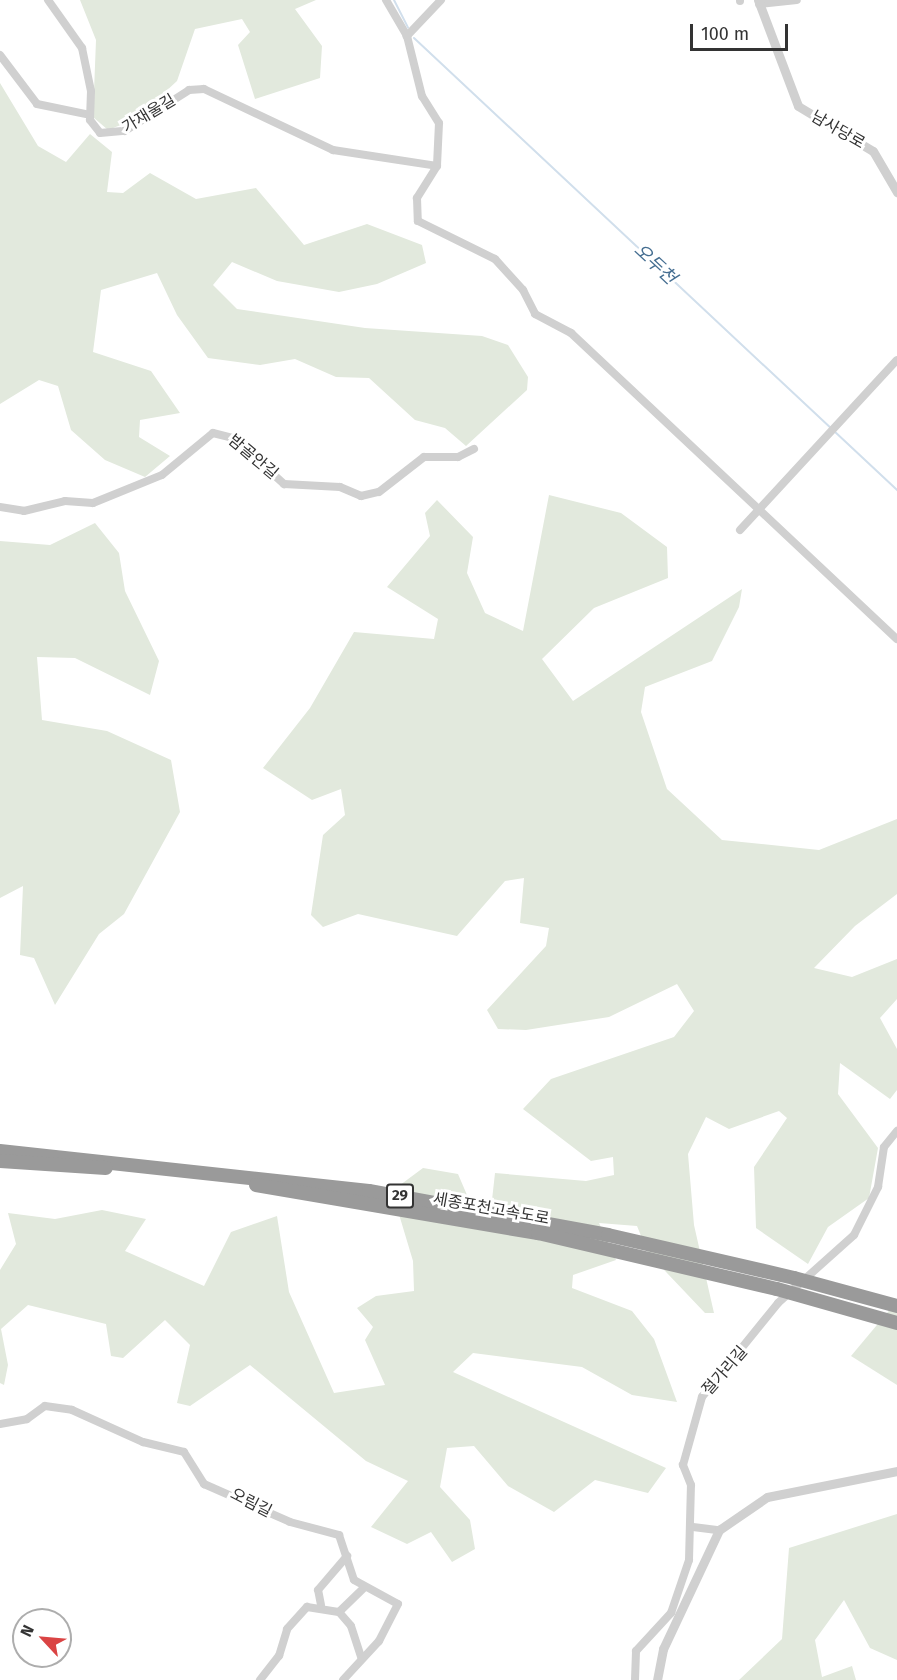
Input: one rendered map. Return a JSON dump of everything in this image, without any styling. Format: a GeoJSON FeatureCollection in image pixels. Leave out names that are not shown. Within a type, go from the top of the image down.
{"type":"FeatureCollection","features":[{"type":"Feature","properties":{"kind":"highway","name":"세종포천고속도로"},"geometry":{"type":"LineString","coordinates":[[0,1150],[369,1191],[596,1233],[794,1278],[897,1306]]}},
{"type":"Feature","properties":{"kind":"highway","name":"세종포천고속도로"},"geometry":{"type":"LineString","coordinates":[[0,1161],[255,1184],[538,1233],[777,1289],[897,1323]]}},
{"type":"Feature","properties":{"kind":"street"},"geometry":{"type":"LineString","coordinates":[[0,55],[37,104],[90,115],[82,48],[48,0]]}},
{"type":"Feature","properties":{"kind":"street"},"geometry":{"type":"LineString","coordinates":[[386,0],[407,36],[422,96],[439,123],[437,166],[417,198],[418,221],[495,259],[523,290],[535,314],[571,333],[897,639]]}},
{"type":"Feature","properties":{"kind":"street"},"geometry":{"type":"LineString","coordinates":[[407,36],[441,0]]}},
{"type":"Feature","properties":{"kind":"street"},"geometry":{"type":"LineString","coordinates":[[758,2],[797,0]]}},
{"type":"Feature","properties":{"kind":"street","name":"남사당로"},"geometry":{"type":"LineString","coordinates":[[758,2],[798,106],[873,151],[897,192]]}},
{"type":"Feature","properties":{"kind":"street","name":"가재울길"},"geometry":{"type":"LineString","coordinates":[[90,115],[92,127],[111,135],[189,90],[204,89],[333,150],[437,166]]}},
{"type":"Feature","properties":{"kind":"street"},"geometry":{"type":"LineString","coordinates":[[740,530],[897,360]]}},
{"type":"Feature","properties":{"kind":"street","name":"밤골안길"},"geometry":{"type":"LineString","coordinates":[[0,507],[24,511],[65,501],[93,503],[162,475],[213,433],[233,438],[284,484],[340,487],[362,496],[379,492],[424,457],[458,457],[474,449]]}},
{"type":"Feature","properties":{"kind":"street","name":"절가리길"},"geometry":{"type":"LineString","coordinates":[[635,1680],[636,1651],[670,1613],[681,1591],[693,1527],[691,1485],[683,1465],[702,1397],[783,1297],[854,1235],[878,1187],[884,1147],[897,1131]]}},
{"type":"Feature","properties":{"kind":"street","name":"오림길"},"geometry":{"type":"LineString","coordinates":[[0,1424],[58,1405],[143,1442],[177,1449],[191,1459],[200,1482],[290,1522],[339,1535],[351,1576],[365,1587],[398,1604],[386,1631],[343,1680]]}},
{"type":"Feature","properties":{"kind":"street"},"geometry":{"type":"LineString","coordinates":[[657,1680],[663,1649],[719,1530],[767,1497],[897,1471]]}},
{"type":"Feature","properties":{"kind":"street"},"geometry":{"type":"LineString","coordinates":[[693,1527],[719,1530]]}},
{"type":"Feature","properties":{"kind":"street"},"geometry":{"type":"LineString","coordinates":[[321,1605],[318,1590],[347,1556]]}},
{"type":"Feature","properties":{"kind":"street"},"geometry":{"type":"LineString","coordinates":[[339,1611],[365,1587]]}},
{"type":"Feature","properties":{"kind":"street"},"geometry":{"type":"LineString","coordinates":[[260,1680],[279,1656],[296,1617],[321,1605],[339,1611],[351,1626],[361,1657]]}},
{"type":"Feature","properties":{"kind":"shaded area"},"geometry":{"type":"Polygon","coordinates":[[[80,0],[316,0],[295,9],[322,46],[320,78],[255,99],[238,45],[250,32],[242,19],[195,29],[177,81],[136,119],[108,130],[93,117],[96,40],[80,0]]]}},
{"type":"Feature","properties":{"kind":"shaded area"},"geometry":{"type":"Polygon","coordinates":[[[0,83],[38,146],[66,162],[90,134],[112,152],[107,192],[123,193],[150,173],[196,199],[256,188],[304,245],[367,224],[422,245],[426,263],[377,284],[339,292],[277,281],[232,262],[213,285],[237,309],[365,328],[482,336],[508,345],[528,377],[527,390],[466,446],[445,428],[415,420],[369,378],[336,377],[295,359],[260,365],[208,358],[177,315],[157,273],[101,290],[93,352],[151,371],[180,413],[140,420],[139,437],[170,456],[145,477],[105,460],[71,430],[58,386],[39,380],[0,404],[0,83]]]}},
{"type":"Feature","properties":{"kind":"shaded area"},"geometry":{"type":"Polygon","coordinates":[[[549,495],[621,513],[667,547],[668,578],[594,608],[542,659],[573,701],[742,589],[739,607],[712,661],[645,687],[641,712],[667,789],[722,840],[819,850],[897,819],[897,894],[855,926],[814,968],[852,977],[897,959],[897,999],[880,1018],[897,1049],[897,1090],[890,1099],[840,1063],[838,1094],[878,1148],[869,1198],[828,1227],[808,1264],[756,1228],[754,1167],[787,1118],[779,1111],[729,1129],[706,1117],[688,1154],[694,1225],[714,1313],[705,1313],[648,1253],[637,1226],[599,1223],[616,1260],[573,1275],[572,1288],[632,1311],[654,1339],[677,1402],[632,1395],[582,1367],[473,1353],[453,1372],[666,1468],[648,1493],[595,1480],[554,1512],[508,1486],[474,1446],[447,1448],[440,1487],[470,1520],[475,1549],[452,1562],[431,1532],[407,1544],[371,1527],[408,1481],[366,1461],[250,1365],[190,1406],[177,1403],[190,1345],[165,1320],[123,1358],[111,1356],[106,1324],[28,1305],[1,1329],[8,1365],[4,1385],[0,1383],[0,1270],[16,1244],[8,1213],[55,1219],[102,1210],[146,1219],[125,1251],[204,1286],[231,1232],[277,1216],[289,1292],[334,1393],[385,1385],[365,1340],[373,1327],[357,1308],[376,1296],[414,1291],[413,1261],[392,1191],[423,1168],[458,1174],[473,1209],[489,1227],[495,1173],[586,1181],[614,1175],[613,1157],[591,1161],[523,1109],[551,1079],[674,1037],[694,1011],[677,984],[609,1017],[526,1030],[498,1029],[487,1010],[546,946],[549,928],[520,923],[524,878],[505,881],[457,936],[358,914],[323,927],[311,915],[323,835],[345,815],[341,789],[312,800],[263,768],[310,708],[354,632],[434,639],[438,619],[387,587],[430,536],[425,513],[437,500],[473,537],[467,573],[485,613],[523,631],[549,495]]]}},
{"type":"Feature","properties":{"kind":"shaded area"},"geometry":{"type":"Polygon","coordinates":[[[95,523],[119,553],[125,591],[159,661],[150,695],[75,658],[37,657],[42,720],[107,731],[171,760],[180,812],[124,914],[99,934],[55,1005],[34,958],[20,955],[23,886],[0,898],[0,541],[50,545],[95,523]]]}},
{"type":"Feature","properties":{"kind":"shaded area"},"geometry":{"type":"Polygon","coordinates":[[[897,1301],[897,1385],[851,1356],[897,1301]]]}},
{"type":"Feature","properties":{"kind":"shaded area"},"geometry":{"type":"Polygon","coordinates":[[[897,1514],[897,1660],[870,1648],[844,1600],[815,1640],[822,1677],[852,1666],[856,1680],[739,1680],[782,1639],[789,1548],[897,1514]]]}},
{"type":"Feature","properties":{"kind":"waterway"},"geometry":{"type":"LineString","coordinates":[[394,0],[408,28]]}},
{"type":"Feature","properties":{"kind":"waterway","name":"오두천"},"geometry":{"type":"LineString","coordinates":[[414,38],[897,490]]}}]}
